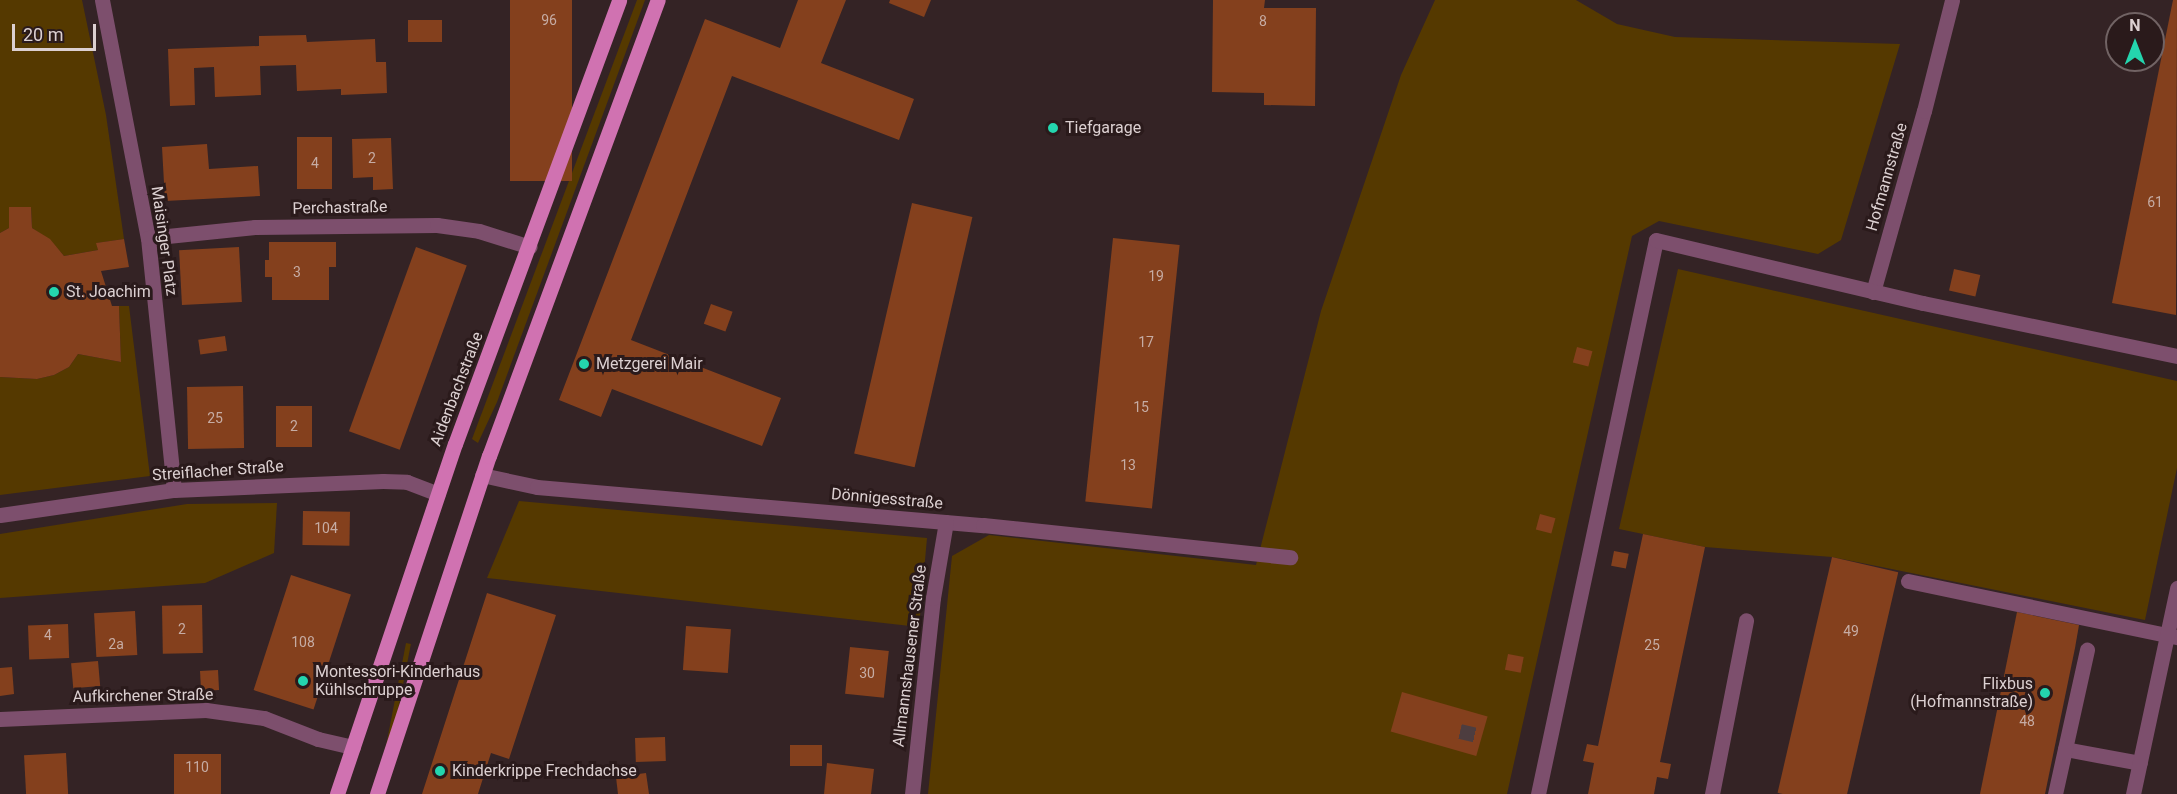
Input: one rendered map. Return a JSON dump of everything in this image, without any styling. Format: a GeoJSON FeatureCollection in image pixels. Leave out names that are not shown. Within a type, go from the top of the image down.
{"type":"FeatureCollection","features":[{"type":"Feature","properties":{"kind":"main road","name":"Aidenbachstraße"},"geometry":{"type":"LineString","coordinates":[[337,794],[438,494],[619,0]]}},
{"type":"Feature","properties":{"kind":"main road"},"geometry":{"type":"LineString","coordinates":[[376,794],[482,475],[658,0]]}},
{"type":"Feature","properties":{"kind":"street","name":"Maisinger Platz"},"geometry":{"type":"LineString","coordinates":[[102,0],[148,238],[174,490]]}},
{"type":"Feature","properties":{"kind":"street","name":"Hofmannstraße"},"geometry":{"type":"LineString","coordinates":[[1873,292],[1924,111],[1952,0]]}},
{"type":"Feature","properties":{"kind":"street","name":"Perchastraße"},"geometry":{"type":"LineString","coordinates":[[148,238],[255,227],[437,225],[479,231],[530,246]]}},
{"type":"Feature","properties":{"kind":"street"},"geometry":{"type":"LineString","coordinates":[[1538,794],[1656,240],[1873,292],[2177,356]]}},
{"type":"Feature","properties":{"kind":"street","name":"Dönnigesstraße"},"geometry":{"type":"LineString","coordinates":[[482,475],[537,487],[946,522],[1290,557]]}},
{"type":"Feature","properties":{"kind":"street","name":"Streiflacher Straße"},"geometry":{"type":"LineString","coordinates":[[0,515],[174,490],[383,481],[407,482],[438,494]]}},
{"type":"Feature","properties":{"kind":"street","name":"Allmannshausener Straße"},"geometry":{"type":"LineString","coordinates":[[912,794],[933,598],[946,522]]}},
{"type":"Feature","properties":{"kind":"street"},"geometry":{"type":"LineString","coordinates":[[1908,581],[2172,636]]}},
{"type":"Feature","properties":{"kind":"street"},"geometry":{"type":"LineString","coordinates":[[2133,794],[2172,636],[2177,588]]}},
{"type":"Feature","properties":{"kind":"street"},"geometry":{"type":"LineString","coordinates":[[1712,794],[1746,620]]}},
{"type":"Feature","properties":{"kind":"street"},"geometry":{"type":"LineString","coordinates":[[2055,794],[2087,650]]}},
{"type":"Feature","properties":{"kind":"street","name":"Aufkirchener Straße"},"geometry":{"type":"LineString","coordinates":[[0,719],[206,710],[264,718],[318,740],[353,747]]}},
{"type":"Feature","properties":{"kind":"street"},"geometry":{"type":"LineString","coordinates":[[2065,749],[2140,763]]}},
{"type":"Feature","properties":{"kind":"shaded area"},"geometry":{"type":"Polygon","coordinates":[[[0,0],[82,0],[106,115],[124,239],[97,243],[98,250],[64,256],[50,240],[32,228],[31,207],[9,228],[0,233],[0,0]]]}},
{"type":"Feature","properties":{"kind":"shaded area"},"geometry":{"type":"Polygon","coordinates":[[[637,0],[645,0],[497,402],[478,443],[472,439],[637,0]]]}},
{"type":"Feature","properties":{"kind":"shaded area"},"geometry":{"type":"Polygon","coordinates":[[[1435,0],[1576,0],[1617,24],[1675,37],[1900,44],[1841,240],[1818,254],[1659,221],[1632,236],[1507,794],[928,794],[952,556],[989,535],[1256,565],[1321,311],[1401,75],[1435,0]]]}},
{"type":"Feature","properties":{"kind":"shaded area"},"geometry":{"type":"Polygon","coordinates":[[[1678,269],[2177,381],[2177,468],[2145,620],[1832,557],[1705,547],[1619,529],[1678,269]]]}},
{"type":"Feature","properties":{"kind":"shaded area"},"geometry":{"type":"Polygon","coordinates":[[[119,306],[129,306],[150,476],[0,495],[0,377],[37,379],[54,375],[69,367],[78,354],[121,362],[119,306]]]}},
{"type":"Feature","properties":{"kind":"shaded area"},"geometry":{"type":"Polygon","coordinates":[[[519,501],[927,538],[919,627],[487,578],[519,501]]]}},
{"type":"Feature","properties":{"kind":"shaded area"},"geometry":{"type":"Polygon","coordinates":[[[277,503],[274,553],[205,583],[0,598],[0,534],[187,504],[277,503]]]}},
{"type":"Feature","properties":{"kind":"shaded area"},"geometry":{"type":"Polygon","coordinates":[[[406,643],[411,644],[382,794],[377,794],[406,643]]]}},
{"type":"Feature","properties":{"kind":"building"},"geometry":{"type":"Polygon","coordinates":[[[510,0],[572,0],[572,181],[510,181],[510,0]]]}},
{"type":"Feature","properties":{"kind":"building"},"geometry":{"type":"Polygon","coordinates":[[[798,0],[846,0],[821,63],[914,99],[899,140],[732,76],[631,340],[781,398],[762,446],[612,389],[601,417],[559,400],[705,19],[780,48],[798,0]]]}},
{"type":"Feature","properties":{"kind":"building"},"geometry":{"type":"Polygon","coordinates":[[[890,0],[931,0],[924,17],[889,3],[890,0]]]}},
{"type":"Feature","properties":{"kind":"building"},"geometry":{"type":"Polygon","coordinates":[[[1213,0],[1265,0],[1264,8],[1316,8],[1315,106],[1264,105],[1264,93],[1212,92],[1213,0]]]}},
{"type":"Feature","properties":{"kind":"building"},"geometry":{"type":"Polygon","coordinates":[[[2173,0],[2177,0],[2176,315],[2112,303],[2159,72],[2165,72],[2165,40],[2173,0]]]}},
{"type":"Feature","properties":{"kind":"building"},"geometry":{"type":"Polygon","coordinates":[[[408,20],[442,20],[442,42],[408,42],[408,20]]]}},
{"type":"Feature","properties":{"kind":"building"},"geometry":{"type":"Polygon","coordinates":[[[306,35],[307,42],[375,39],[376,62],[386,62],[387,93],[341,95],[341,89],[297,91],[296,65],[260,66],[261,95],[215,97],[214,67],[194,68],[195,105],[170,106],[168,49],[259,46],[259,36],[306,35]]]}},
{"type":"Feature","properties":{"kind":"building"},"geometry":{"type":"Polygon","coordinates":[[[297,137],[332,137],[332,189],[297,189],[297,137]]]}},
{"type":"Feature","properties":{"kind":"building"},"geometry":{"type":"Polygon","coordinates":[[[391,138],[393,189],[373,190],[373,177],[353,178],[352,139],[391,138]]]}},
{"type":"Feature","properties":{"kind":"building"},"geometry":{"type":"Polygon","coordinates":[[[207,144],[209,169],[258,166],[260,196],[165,201],[162,147],[207,144]]]}},
{"type":"Feature","properties":{"kind":"building"},"geometry":{"type":"Polygon","coordinates":[[[912,203],[972,217],[915,467],[854,453],[912,203]]]}},
{"type":"Feature","properties":{"kind":"building","name":"St. Joachim"},"geometry":{"type":"Polygon","coordinates":[[[9,207],[31,207],[32,228],[50,239],[64,256],[98,250],[96,243],[124,239],[129,267],[101,271],[112,306],[119,306],[121,362],[78,354],[69,367],[54,375],[37,379],[0,377],[0,233],[9,228],[9,207]]]}},
{"type":"Feature","properties":{"kind":"building"},"geometry":{"type":"Polygon","coordinates":[[[1113,238],[1180,245],[1152,509],[1085,502],[1113,238]]]}},
{"type":"Feature","properties":{"kind":"building"},"geometry":{"type":"Polygon","coordinates":[[[269,242],[336,242],[336,267],[329,267],[329,300],[272,300],[272,277],[265,277],[265,260],[269,260],[269,242]]]}},
{"type":"Feature","properties":{"kind":"building"},"geometry":{"type":"Polygon","coordinates":[[[239,247],[242,302],[182,305],[179,250],[239,247]]]}},
{"type":"Feature","properties":{"kind":"building"},"geometry":{"type":"Polygon","coordinates":[[[416,247],[467,265],[400,450],[349,431],[416,247]]]}},
{"type":"Feature","properties":{"kind":"building"},"geometry":{"type":"Polygon","coordinates":[[[1954,269],[1980,275],[1975,297],[1949,290],[1954,269]]]}},
{"type":"Feature","properties":{"kind":"building"},"geometry":{"type":"Polygon","coordinates":[[[711,304],[733,312],[725,332],[704,324],[711,304]]]}},
{"type":"Feature","properties":{"kind":"building"},"geometry":{"type":"Polygon","coordinates":[[[225,336],[227,351],[200,355],[198,340],[225,336]]]}},
{"type":"Feature","properties":{"kind":"building"},"geometry":{"type":"Polygon","coordinates":[[[1577,347],[1592,351],[1588,367],[1573,362],[1577,347]]]}},
{"type":"Feature","properties":{"kind":"building"},"geometry":{"type":"Polygon","coordinates":[[[243,386],[244,448],[188,449],[187,387],[243,386]]]}},
{"type":"Feature","properties":{"kind":"building"},"geometry":{"type":"Polygon","coordinates":[[[276,406],[312,406],[312,447],[276,447],[276,406]]]}},
{"type":"Feature","properties":{"kind":"building"},"geometry":{"type":"Polygon","coordinates":[[[303,511],[350,512],[349,546],[302,545],[303,511]]]}},
{"type":"Feature","properties":{"kind":"building"},"geometry":{"type":"Polygon","coordinates":[[[1540,514],[1555,518],[1551,534],[1536,529],[1540,514]]]}},
{"type":"Feature","properties":{"kind":"building"},"geometry":{"type":"Polygon","coordinates":[[[1643,534],[1705,547],[1660,762],[1671,764],[1668,779],[1657,777],[1654,794],[1588,794],[1594,763],[1583,761],[1587,744],[1598,746],[1643,534]]]}},
{"type":"Feature","properties":{"kind":"building"},"geometry":{"type":"Polygon","coordinates":[[[1614,551],[1629,554],[1626,569],[1611,566],[1614,551]]]}},
{"type":"Feature","properties":{"kind":"building"},"geometry":{"type":"Polygon","coordinates":[[[1832,557],[1898,572],[1847,794],[1778,793],[1832,557]]]}},
{"type":"Feature","properties":{"kind":"building"},"geometry":{"type":"Polygon","coordinates":[[[291,575],[351,594],[314,710],[254,690],[291,575]]]}},
{"type":"Feature","properties":{"kind":"building"},"geometry":{"type":"Polygon","coordinates":[[[487,593],[556,615],[509,759],[491,753],[478,794],[422,794],[487,593]]]}},
{"type":"Feature","properties":{"kind":"building"},"geometry":{"type":"Polygon","coordinates":[[[202,605],[203,653],[163,654],[162,606],[202,605]]]}},
{"type":"Feature","properties":{"kind":"building"},"geometry":{"type":"Polygon","coordinates":[[[135,611],[137,655],[96,657],[94,613],[135,611]]]}},
{"type":"Feature","properties":{"kind":"building"},"geometry":{"type":"Polygon","coordinates":[[[2017,612],[2079,625],[2075,648],[2045,794],[1980,794],[2017,612]]]}},
{"type":"Feature","properties":{"kind":"building"},"geometry":{"type":"Polygon","coordinates":[[[68,624],[69,658],[29,659],[28,625],[68,624]]]}},
{"type":"Feature","properties":{"kind":"building"},"geometry":{"type":"Polygon","coordinates":[[[686,626],[731,629],[728,673],[683,670],[686,626]]]}},
{"type":"Feature","properties":{"kind":"building"},"geometry":{"type":"Polygon","coordinates":[[[850,647],[889,651],[884,698],[845,694],[850,647]]]}},
{"type":"Feature","properties":{"kind":"building"},"geometry":{"type":"Polygon","coordinates":[[[1508,654],[1524,657],[1521,673],[1505,670],[1508,654]]]}},
{"type":"Feature","properties":{"kind":"building"},"geometry":{"type":"Polygon","coordinates":[[[98,661],[100,686],[73,688],[71,663],[98,661]]]}},
{"type":"Feature","properties":{"kind":"building"},"geometry":{"type":"Polygon","coordinates":[[[12,667],[14,694],[0,696],[0,668],[12,667]]]}},
{"type":"Feature","properties":{"kind":"building"},"geometry":{"type":"Polygon","coordinates":[[[218,670],[219,690],[201,691],[200,671],[218,670]]]}},
{"type":"Feature","properties":{"kind":"building"},"geometry":{"type":"Polygon","coordinates":[[[1402,692],[1488,717],[1476,756],[1391,731],[1402,692]]]}},
{"type":"Feature","properties":{"kind":"building"},"geometry":{"type":"Polygon","coordinates":[[[665,737],[666,761],[636,762],[635,738],[665,737]]]}},
{"type":"Feature","properties":{"kind":"building"},"geometry":{"type":"Polygon","coordinates":[[[790,745],[822,745],[822,766],[790,766],[790,745]]]}},
{"type":"Feature","properties":{"kind":"building"},"geometry":{"type":"Polygon","coordinates":[[[66,753],[68,794],[26,794],[24,755],[66,753]]]}},
{"type":"Feature","properties":{"kind":"building"},"geometry":{"type":"Polygon","coordinates":[[[174,754],[221,754],[221,794],[174,794],[174,754]]]}},
{"type":"Feature","properties":{"kind":"building"},"geometry":{"type":"Polygon","coordinates":[[[827,763],[874,769],[871,794],[824,794],[827,763]]]}},
{"type":"Feature","properties":{"kind":"building"},"geometry":{"type":"Polygon","coordinates":[[[646,773],[649,794],[618,794],[616,777],[646,773]]]}},
{"type":"Feature","properties":{"kind":"tunnel"},"geometry":{"type":"LineString","coordinates":[[1460,731],[1481,736]]}},
{"type":"Feature","properties":{"kind":"place","name":"Tiefgarage"},"geometry":{"type":"Point","coordinates":[1053,128]}},
{"type":"Feature","properties":{"kind":"place","name":"St. Joachim"},"geometry":{"type":"Point","coordinates":[54,292]}},
{"type":"Feature","properties":{"kind":"place","name":"Metzgerei Mair"},"geometry":{"type":"Point","coordinates":[584,364]}},
{"type":"Feature","properties":{"kind":"place","name":"Montessori-Kinderhaus Kühlschruppe"},"geometry":{"type":"Point","coordinates":[303,681]}},
{"type":"Feature","properties":{"kind":"place","name":"Flixbus (Hofmannstraße)"},"geometry":{"type":"Point","coordinates":[2045,693]}},
{"type":"Feature","properties":{"kind":"place","name":"Kinderkrippe Frechdachse"},"geometry":{"type":"Point","coordinates":[440,771]}}]}
